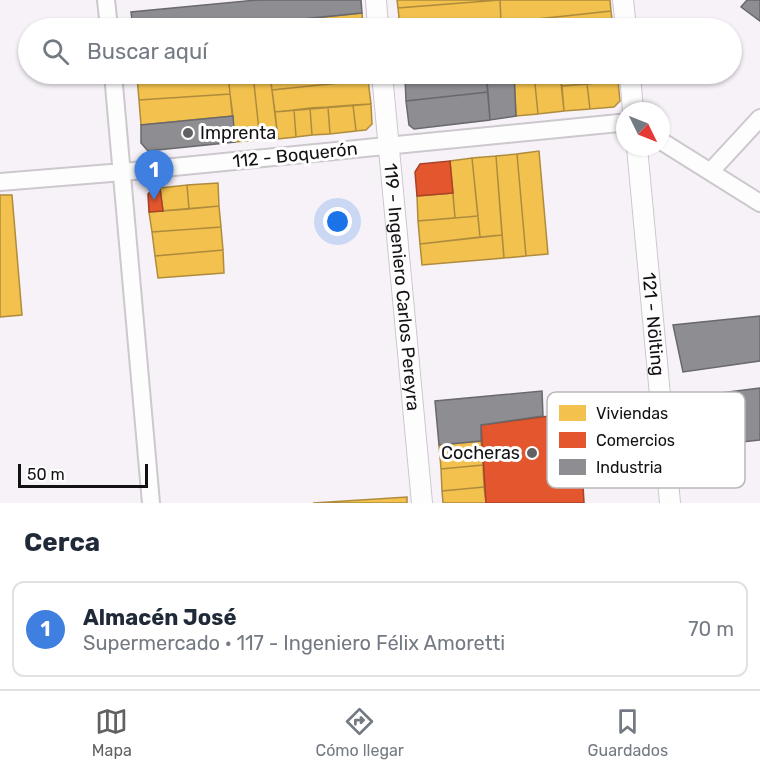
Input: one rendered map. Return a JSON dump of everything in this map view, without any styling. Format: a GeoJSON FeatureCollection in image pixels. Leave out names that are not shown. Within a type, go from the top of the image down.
{"type":"FeatureCollection","features":[{"type":"Feature","properties":{"kind":"street"},"geometry":{"type":"LineString","coordinates":[[106,0],[108,18]]}},
{"type":"Feature","properties":{"kind":"street"},"geometry":{"type":"LineString","coordinates":[[376,0],[377,18]]}},
{"type":"Feature","properties":{"kind":"street"},"geometry":{"type":"LineString","coordinates":[[623,0],[625,18]]}},
{"type":"Feature","properties":{"kind":"street"},"geometry":{"type":"LineString","coordinates":[[114,84],[152,503]]}},
{"type":"Feature","properties":{"kind":"street","name":"119 - Ingeniero Carlos Pereyra"},"geometry":{"type":"LineString","coordinates":[[383,84],[422,503]]}},
{"type":"Feature","properties":{"kind":"street"},"geometry":{"type":"LineString","coordinates":[[631,84],[632,102]]}},
{"type":"Feature","properties":{"kind":"street"},"geometry":{"type":"LineString","coordinates":[[711,171],[760,118]]}},
{"type":"Feature","properties":{"kind":"street","name":"112 - Boquerón"},"geometry":{"type":"LineString","coordinates":[[0,182],[616,124]]}},
{"type":"Feature","properties":{"kind":"street"},"geometry":{"type":"LineString","coordinates":[[670,146],[760,203]]}},
{"type":"Feature","properties":{"kind":"street","name":"121 - Nölting"},"geometry":{"type":"LineString","coordinates":[[638,156],[660,392]]}},
{"type":"Feature","properties":{"kind":"street","name":"121 - Nölting"},"geometry":{"type":"LineString","coordinates":[[669,488],[670,503]]}},
{"type":"Feature","properties":{"kind":"building: Viviendas"},"geometry":{"type":"Polygon","coordinates":[[[397,0],[500,0],[398,8],[397,0]]]}},
{"type":"Feature","properties":{"kind":"building: Viviendas"},"geometry":{"type":"Polygon","coordinates":[[[500,0],[501,18],[399,18],[398,8],[500,0]]]}},
{"type":"Feature","properties":{"kind":"building: Viviendas"},"geometry":{"type":"Polygon","coordinates":[[[500,0],[610,0],[611,11],[547,18],[501,18],[500,0]]]}},
{"type":"Feature","properties":{"kind":"building: Viviendas"},"geometry":{"type":"Polygon","coordinates":[[[611,11],[612,18],[546,18],[611,11]]]}},
{"type":"Feature","properties":{"kind":"building: Viviendas"},"geometry":{"type":"Polygon","coordinates":[[[362,13],[362,18],[315,18],[362,13]]]}},
{"type":"Feature","properties":{"kind":"building: Viviendas"},"geometry":{"type":"Polygon","coordinates":[[[138,84],[229,84],[230,94],[139,100],[138,84]]]}},
{"type":"Feature","properties":{"kind":"building: Viviendas"},"geometry":{"type":"Polygon","coordinates":[[[229,84],[254,84],[260,140],[235,142],[229,84]]]}},
{"type":"Feature","properties":{"kind":"building: Viviendas"},"geometry":{"type":"Polygon","coordinates":[[[254,84],[271,84],[278,139],[260,140],[254,84]]]}},
{"type":"Feature","properties":{"kind":"building: Viviendas"},"geometry":{"type":"Polygon","coordinates":[[[271,84],[330,84],[272,90],[271,84]]]}},
{"type":"Feature","properties":{"kind":"building: Viviendas"},"geometry":{"type":"Polygon","coordinates":[[[330,84],[368,84],[371,104],[275,112],[272,90],[330,84]]]}},
{"type":"Feature","properties":{"kind":"building: Viviendas"},"geometry":{"type":"Polygon","coordinates":[[[514,84],[535,84],[538,114],[516,116],[514,84]]]}},
{"type":"Feature","properties":{"kind":"building: Viviendas"},"geometry":{"type":"Polygon","coordinates":[[[535,84],[561,84],[564,111],[538,114],[535,84]]]}},
{"type":"Feature","properties":{"kind":"building: Viviendas"},"geometry":{"type":"Polygon","coordinates":[[[562,84],[584,84],[562,86],[562,84]]]}},
{"type":"Feature","properties":{"kind":"building: Viviendas"},"geometry":{"type":"Polygon","coordinates":[[[587,84],[618,84],[620,101],[616,102],[614,107],[590,109],[587,84]]]}},
{"type":"Feature","properties":{"kind":"building: Viviendas"},"geometry":{"type":"Polygon","coordinates":[[[587,84],[590,109],[564,111],[562,86],[587,84]]]}},
{"type":"Feature","properties":{"kind":"building: Viviendas"},"geometry":{"type":"Polygon","coordinates":[[[230,94],[233,116],[141,125],[139,100],[230,94]]]}},
{"type":"Feature","properties":{"kind":"building: Viviendas"},"geometry":{"type":"Polygon","coordinates":[[[371,104],[372,124],[366,130],[356,131],[353,105],[371,104]]]}},
{"type":"Feature","properties":{"kind":"building: Viviendas"},"geometry":{"type":"Polygon","coordinates":[[[353,105],[356,131],[330,134],[328,107],[353,105]]]}},
{"type":"Feature","properties":{"kind":"building: Viviendas"},"geometry":{"type":"Polygon","coordinates":[[[328,107],[330,134],[312,135],[310,108],[328,107]]]}},
{"type":"Feature","properties":{"kind":"building: Viviendas"},"geometry":{"type":"Polygon","coordinates":[[[310,108],[312,135],[296,137],[294,110],[310,108]]]}},
{"type":"Feature","properties":{"kind":"building: Viviendas"},"geometry":{"type":"Polygon","coordinates":[[[294,110],[296,137],[278,139],[275,112],[294,110]]]}},
{"type":"Feature","properties":{"kind":"building: Viviendas"},"geometry":{"type":"Polygon","coordinates":[[[539,151],[548,254],[526,256],[517,154],[539,151]]]}},
{"type":"Feature","properties":{"kind":"building: Viviendas"},"geometry":{"type":"Polygon","coordinates":[[[517,154],[526,256],[504,258],[496,156],[517,154]]]}},
{"type":"Feature","properties":{"kind":"building: Viviendas"},"geometry":{"type":"Polygon","coordinates":[[[496,156],[502,235],[480,237],[472,158],[496,156]]]}},
{"type":"Feature","properties":{"kind":"building: Viviendas"},"geometry":{"type":"Polygon","coordinates":[[[472,158],[478,216],[455,218],[450,161],[472,158]]]}},
{"type":"Feature","properties":{"kind":"building: Viviendas"},"geometry":{"type":"Polygon","coordinates":[[[218,183],[219,206],[189,209],[187,185],[218,183]]]}},
{"type":"Feature","properties":{"kind":"building: Viviendas"},"geometry":{"type":"Polygon","coordinates":[[[187,185],[189,209],[163,211],[160,188],[187,185]]]}},
{"type":"Feature","properties":{"kind":"building: Viviendas"},"geometry":{"type":"Polygon","coordinates":[[[453,193],[455,218],[418,221],[417,196],[453,193]]]}},
{"type":"Feature","properties":{"kind":"building: Viviendas"},"geometry":{"type":"Polygon","coordinates":[[[0,195],[12,195],[22,315],[0,317],[0,195]]]}},
{"type":"Feature","properties":{"kind":"building: Viviendas"},"geometry":{"type":"Polygon","coordinates":[[[219,206],[221,227],[152,232],[149,212],[219,206]]]}},
{"type":"Feature","properties":{"kind":"building: Viviendas"},"geometry":{"type":"Polygon","coordinates":[[[478,216],[480,237],[420,244],[418,221],[478,216]]]}},
{"type":"Feature","properties":{"kind":"building: Viviendas"},"geometry":{"type":"Polygon","coordinates":[[[221,227],[223,250],[155,256],[152,232],[221,227]]]}},
{"type":"Feature","properties":{"kind":"building: Viviendas"},"geometry":{"type":"Polygon","coordinates":[[[502,235],[504,258],[422,265],[420,244],[502,235]]]}},
{"type":"Feature","properties":{"kind":"building: Viviendas"},"geometry":{"type":"Polygon","coordinates":[[[223,250],[224,273],[158,278],[155,256],[223,250]]]}},
{"type":"Feature","properties":{"kind":"building: Viviendas"},"geometry":{"type":"Polygon","coordinates":[[[481,441],[483,465],[441,469],[439,445],[481,441]]]}},
{"type":"Feature","properties":{"kind":"building: Viviendas"},"geometry":{"type":"Polygon","coordinates":[[[483,465],[484,487],[442,491],[441,469],[483,465]]]}},
{"type":"Feature","properties":{"kind":"building: Viviendas"},"geometry":{"type":"Polygon","coordinates":[[[484,487],[486,503],[443,503],[442,491],[484,487]]]}},
{"type":"Feature","properties":{"kind":"building: Viviendas"},"geometry":{"type":"Polygon","coordinates":[[[407,497],[407,503],[313,503],[407,497]]]}},
{"type":"Feature","properties":{"kind":"building: Comercios"},"geometry":{"type":"Polygon","coordinates":[[[450,161],[453,193],[417,196],[415,172],[420,164],[450,161]]]}},
{"type":"Feature","properties":{"kind":"building: Comercios"},"geometry":{"type":"Polygon","coordinates":[[[155,187],[160,188],[163,211],[149,212],[148,194],[155,187]]]}},
{"type":"Feature","properties":{"kind":"building: Comercios","name":"Cocheras"},"geometry":{"type":"Polygon","coordinates":[[[547,416],[547,488],[583,488],[584,503],[486,503],[481,425],[547,416]]]}},
{"type":"Feature","properties":{"kind":"building: Industria"},"geometry":{"type":"Polygon","coordinates":[[[257,0],[361,0],[362,13],[312,18],[132,18],[131,12],[257,0]]]}},
{"type":"Feature","properties":{"kind":"building: Industria"},"geometry":{"type":"Polygon","coordinates":[[[747,0],[760,0],[760,21],[741,7],[747,0]]]}},
{"type":"Feature","properties":{"kind":"building: Industria"},"geometry":{"type":"Polygon","coordinates":[[[405,84],[487,84],[488,92],[406,101],[405,84]]]}},
{"type":"Feature","properties":{"kind":"building: Industria"},"geometry":{"type":"Polygon","coordinates":[[[487,84],[514,84],[516,116],[490,120],[487,84]]]}},
{"type":"Feature","properties":{"kind":"building: Industria"},"geometry":{"type":"Polygon","coordinates":[[[488,92],[490,120],[414,129],[409,125],[406,101],[488,92]]]}},
{"type":"Feature","properties":{"kind":"building: Industria","name":"Imprenta"},"geometry":{"type":"Polygon","coordinates":[[[233,116],[235,142],[148,151],[141,143],[141,125],[233,116]]]}},
{"type":"Feature","properties":{"kind":"building: Industria"},"geometry":{"type":"Polygon","coordinates":[[[760,316],[760,361],[683,372],[673,325],[760,316]]]}},
{"type":"Feature","properties":{"kind":"building: Industria"},"geometry":{"type":"Polygon","coordinates":[[[760,388],[760,440],[745,442],[745,392],[728,392],[760,388]]]}},
{"type":"Feature","properties":{"kind":"building: Industria"},"geometry":{"type":"Polygon","coordinates":[[[542,391],[543,416],[481,425],[481,441],[439,445],[435,401],[542,391]]]}},
{"type":"Feature","properties":{"kind":"place","name":"Imprenta"},"geometry":{"type":"Point","coordinates":[188,133]}},
{"type":"Feature","properties":{"kind":"place","name":"Almacén José"},"geometry":{"type":"Point","coordinates":[154,200]}},
{"type":"Feature","properties":{"kind":"place","name":"Cocheras"},"geometry":{"type":"Point","coordinates":[532,453]}}]}
